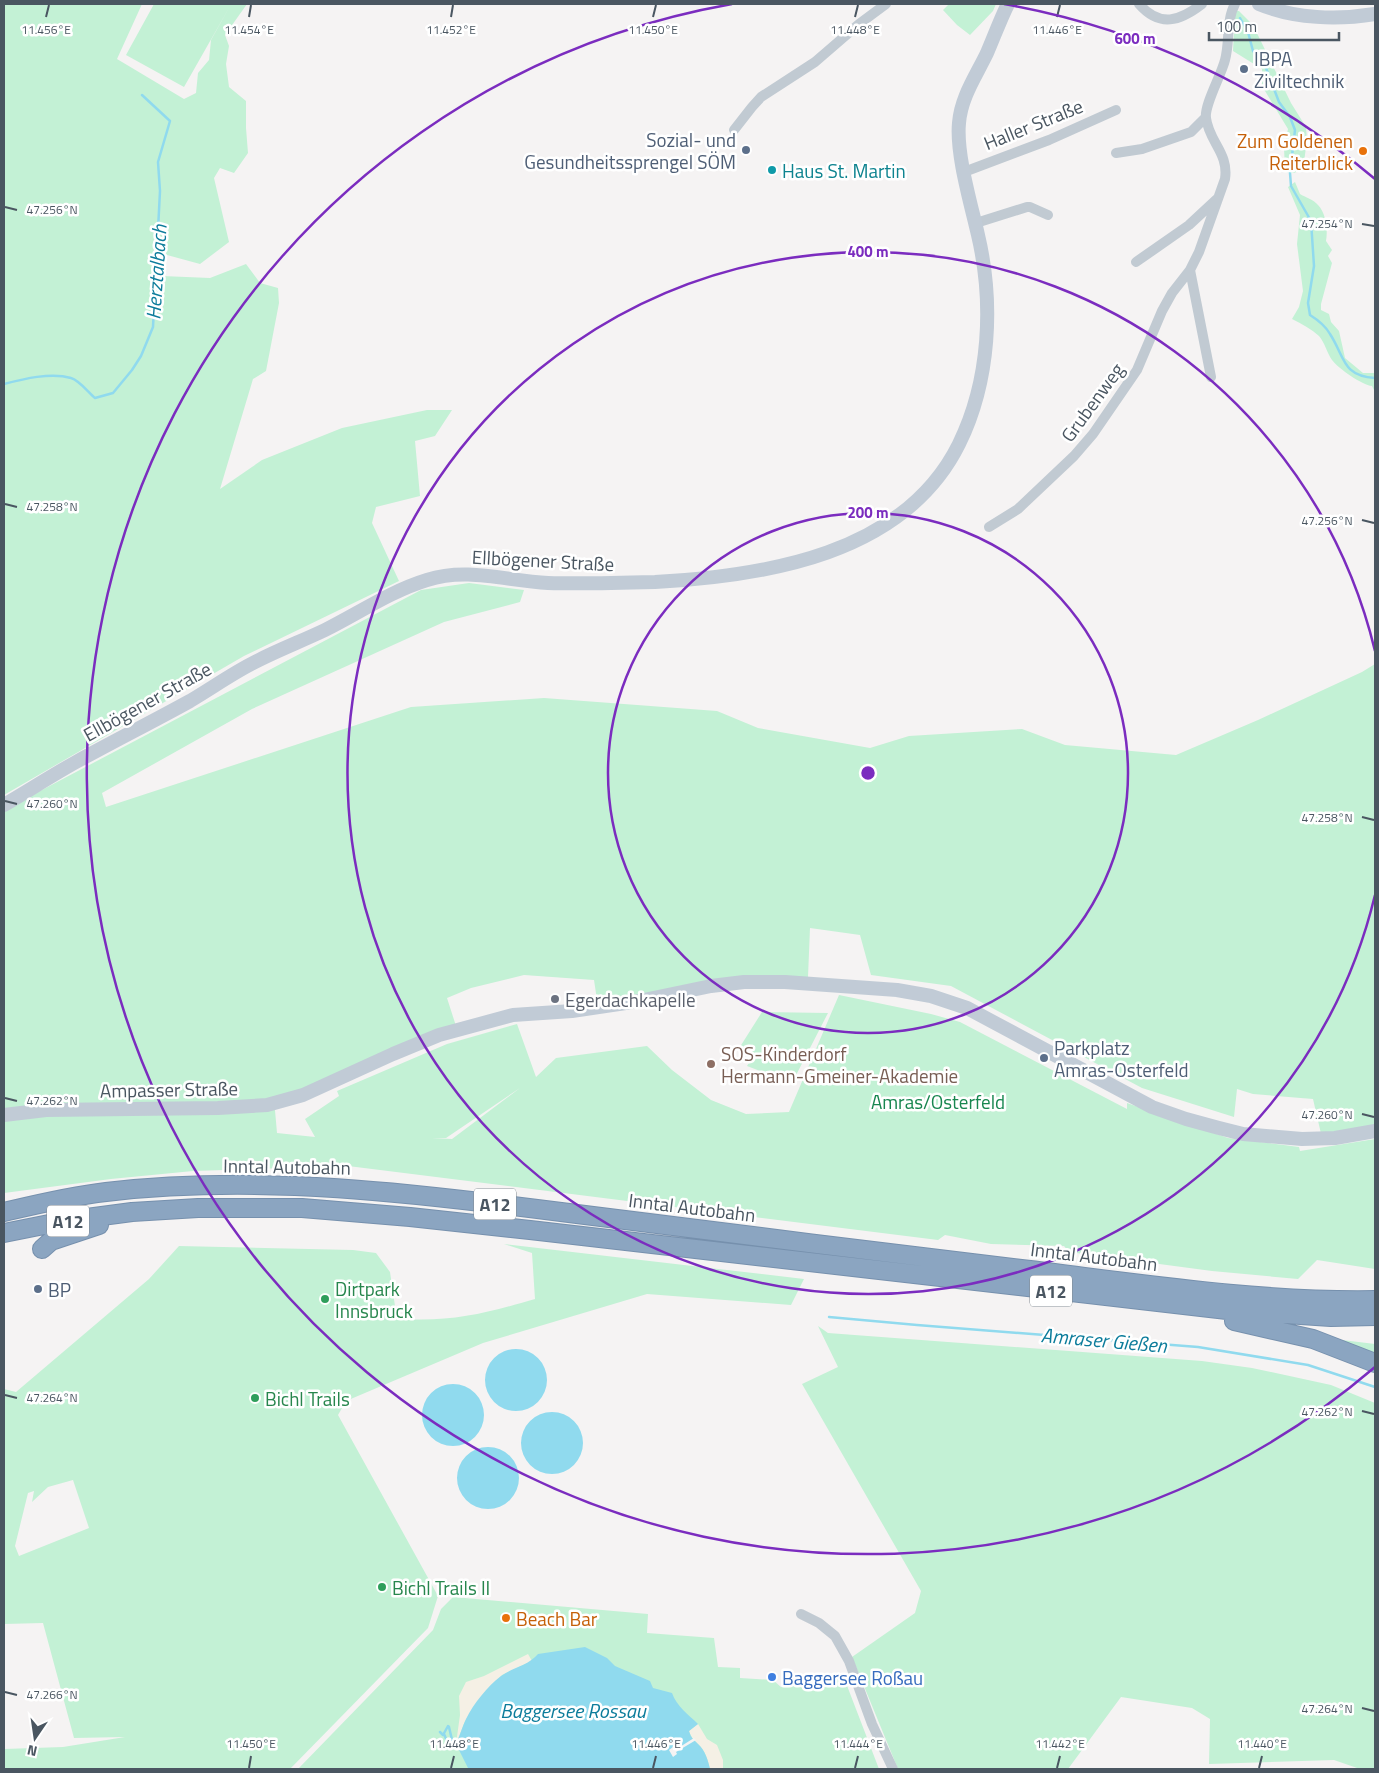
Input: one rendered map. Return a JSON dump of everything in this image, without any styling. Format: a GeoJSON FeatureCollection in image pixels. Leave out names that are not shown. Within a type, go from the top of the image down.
{"type":"FeatureCollection","features":[{"type":"Feature","properties":{"kind":"highway","name":"Inntal Autobahn"},"geometry":{"type":"LineString","coordinates":[[4,1212],[65,1198],[159,1187],[228,1185],[355,1189],[411,1194],[815,1245],[1240,1294],[1309,1299],[1375,1300]]}},
{"type":"Feature","properties":{"kind":"highway","name":"Inntal Autobahn"},"geometry":{"type":"LineString","coordinates":[[4,1233],[64,1221],[132,1212],[198,1208],[302,1208],[410,1217],[1183,1306],[1279,1314],[1375,1316]]}},
{"type":"Feature","properties":{"kind":"highway"},"geometry":{"type":"LineString","coordinates":[[42,1248],[51,1240],[113,1222],[132,1212]]}},
{"type":"Feature","properties":{"kind":"highway"},"geometry":{"type":"LineString","coordinates":[[1183,1306],[1209,1317],[1267,1327],[1312,1339],[1375,1363]]}},
{"type":"Feature","properties":{"kind":"main road","name":"Haller Straße"},"geometry":{"type":"LineString","coordinates":[[986,316],[985,279],[976,223],[964,172],[958,128],[960,110],[1008,4]]}},
{"type":"Feature","properties":{"kind":"main road"},"geometry":{"type":"LineString","coordinates":[[1260,4],[1287,13],[1321,17],[1375,14]]}},
{"type":"Feature","properties":{"kind":"main road","name":"Ellbögener Straße"},"geometry":{"type":"LineString","coordinates":[[4,805],[74,763],[186,703],[257,661],[422,581],[442,576],[466,574],[549,583],[626,583],[703,579],[747,574],[786,566],[865,536],[896,518],[928,489],[938,478],[956,449],[970,415],[980,379],[986,335],[986,316]]}},
{"type":"Feature","properties":{"kind":"main road","name":"Ampasser Straße"},"geometry":{"type":"LineString","coordinates":[[4,1115],[46,1110],[218,1108],[267,1105],[303,1095],[439,1035],[513,1015],[572,1012],[639,1002],[711,986],[744,982],[792,983],[897,990],[931,996],[967,1008],[1152,1107],[1186,1119],[1244,1134],[1302,1139],[1335,1138],[1375,1131]]}},
{"type":"Feature","properties":{"kind":"street"},"geometry":{"type":"LineString","coordinates":[[734,130],[761,97],[815,62],[859,24],[886,4]]}},
{"type":"Feature","properties":{"kind":"street"},"geometry":{"type":"LineString","coordinates":[[1139,4],[1153,16],[1167,19],[1184,17],[1202,4]]}},
{"type":"Feature","properties":{"kind":"street"},"geometry":{"type":"LineString","coordinates":[[1116,153],[1142,149],[1191,132],[1206,117],[1208,104],[1226,59],[1230,18],[1235,4]]}},
{"type":"Feature","properties":{"kind":"street","name":"Haller Straße"},"geometry":{"type":"LineString","coordinates":[[964,172],[1049,140],[1116,110]]}},
{"type":"Feature","properties":{"kind":"street","name":"Grubenweg"},"geometry":{"type":"LineString","coordinates":[[989,527],[1018,509],[1084,445],[1137,370],[1162,311],[1172,293],[1190,270],[1201,247],[1225,179],[1226,169],[1221,151],[1210,134],[1206,117]]}},
{"type":"Feature","properties":{"kind":"street","name":"Grubenweg"},"geometry":{"type":"LineString","coordinates":[[1136,262],[1189,225],[1218,198]]}},
{"type":"Feature","properties":{"kind":"street"},"geometry":{"type":"LineString","coordinates":[[976,223],[1027,207],[1048,215]]}},
{"type":"Feature","properties":{"kind":"street"},"geometry":{"type":"LineString","coordinates":[[1190,270],[1211,377]]}},
{"type":"Feature","properties":{"kind":"street"},"geometry":{"type":"LineString","coordinates":[[800,1614],[819,1623],[835,1636],[849,1661],[872,1724],[893,1769]]}},
{"type":"Feature","properties":{"kind":"green space"},"geometry":{"type":"Polygon","coordinates":[[[4,4],[142,4],[117,59],[184,99],[196,93],[198,73],[209,60],[211,40],[230,6],[184,87],[126,55],[154,4],[247,4],[225,35],[229,46],[226,64],[229,87],[246,101],[248,153],[234,173],[220,168],[214,178],[229,242],[200,264],[167,255],[162,276],[210,278],[246,264],[260,283],[278,288],[279,303],[266,371],[253,379],[220,489],[262,460],[342,428],[427,410],[452,410],[435,436],[415,441],[420,496],[376,507],[372,523],[399,581],[244,656],[4,795],[4,4]]]}},
{"type":"Feature","properties":{"kind":"green space"},"geometry":{"type":"Polygon","coordinates":[[[949,4],[996,4],[993,11],[970,35],[943,10],[949,4]]]}},
{"type":"Feature","properties":{"kind":"green space"},"geometry":{"type":"Polygon","coordinates":[[[1235,11],[1239,11],[1253,25],[1291,103],[1306,127],[1307,140],[1304,162],[1302,169],[1294,173],[1285,172],[1284,147],[1288,129],[1262,86],[1262,69],[1233,51],[1235,11]]]}},
{"type":"Feature","properties":{"kind":"green space"},"geometry":{"type":"Polygon","coordinates":[[[1295,182],[1300,194],[1321,208],[1326,222],[1326,241],[1332,250],[1328,256],[1332,263],[1321,310],[1329,314],[1331,322],[1339,331],[1345,358],[1363,373],[1375,373],[1375,392],[1372,386],[1357,380],[1335,364],[1319,336],[1292,319],[1299,307],[1303,291],[1297,244],[1300,215],[1288,187],[1295,182]]]}},
{"type":"Feature","properties":{"kind":"green space","name":"Amras/Osterfeld"},"geometry":{"type":"Polygon","coordinates":[[[469,583],[524,590],[520,602],[444,622],[252,709],[102,793],[106,807],[411,707],[544,698],[717,711],[758,728],[870,748],[909,736],[1022,729],[1065,745],[1176,755],[1258,720],[1362,672],[1375,664],[1375,1129],[1322,1138],[1313,1099],[1253,1094],[1237,1089],[1234,1117],[1142,1088],[951,986],[871,975],[860,935],[810,928],[808,977],[597,1000],[594,980],[524,975],[471,988],[447,998],[456,1026],[326,1080],[274,1099],[277,1133],[315,1137],[305,1119],[339,1096],[337,1091],[447,1044],[517,1024],[536,1077],[556,1058],[647,1046],[672,1070],[711,1100],[746,1114],[789,1112],[839,995],[960,1022],[1127,1109],[1127,1103],[1228,1138],[1299,1147],[1300,1151],[1375,1139],[1375,1269],[1317,1260],[1298,1279],[1212,1271],[1069,1252],[1064,1246],[991,1244],[945,1235],[938,1240],[348,1166],[193,1171],[111,1179],[4,1193],[4,812],[40,791],[421,590],[469,583]],[[520,1088],[446,1138],[432,1138],[452,1139],[520,1088]]]}},
{"type":"Feature","properties":{"kind":"green space"},"geometry":{"type":"Polygon","coordinates":[[[762,1012],[828,1013],[792,1083],[747,1066],[753,1056],[738,1050],[762,1012]]]}},
{"type":"Feature","properties":{"kind":"green space"},"geometry":{"type":"Polygon","coordinates":[[[504,1244],[804,1279],[791,1305],[647,1294],[483,1343],[346,1401],[338,1415],[438,1596],[428,1628],[290,1769],[4,1769],[4,1749],[63,1747],[125,1737],[74,1738],[43,1623],[4,1624],[4,1389],[16,1392],[149,1279],[179,1246],[353,1250],[376,1253],[390,1272],[395,1306],[402,1319],[420,1320],[454,1318],[535,1299],[532,1253],[504,1244]],[[73,1480],[48,1487],[32,1502],[34,1491],[28,1493],[15,1546],[19,1556],[89,1528],[73,1480]]]}},
{"type":"Feature","properties":{"kind":"green space"},"geometry":{"type":"Polygon","coordinates":[[[818,1326],[828,1333],[1202,1361],[1252,1368],[1331,1385],[1375,1403],[1375,1769],[1360,1769],[1334,1760],[1209,1764],[1210,1719],[1192,1708],[1121,1697],[1068,1769],[898,1769],[852,1657],[915,1613],[921,1591],[802,1384],[838,1367],[818,1326]]]}},
{"type":"Feature","properties":{"kind":"green space"},"geometry":{"type":"Polygon","coordinates":[[[1342,1340],[1375,1344],[1375,1356],[1342,1340]]]}},
{"type":"Feature","properties":{"kind":"green space"},"geometry":{"type":"Polygon","coordinates":[[[453,1597],[648,1614],[647,1633],[714,1638],[718,1667],[740,1668],[740,1678],[773,1680],[781,1687],[795,1677],[836,1678],[846,1683],[879,1769],[298,1769],[433,1630],[441,1609],[453,1597]]]}},
{"type":"Feature","properties":{"kind":"sand"},"geometry":{"type":"Polygon","coordinates":[[[528,1654],[532,1661],[502,1675],[465,1721],[456,1744],[460,1715],[459,1696],[466,1682],[484,1676],[528,1654]]]}},
{"type":"Feature","properties":{"kind":"sand"},"geometry":{"type":"Polygon","coordinates":[[[698,1724],[707,1739],[717,1745],[723,1760],[723,1769],[710,1769],[704,1752],[691,1736],[689,1731],[698,1724]]]}},
{"type":"Feature","properties":{"kind":"water"},"geometry":{"type":"Polygon","coordinates":[[[516,1349],[533,1354],[538,1358],[542,1363],[547,1380],[542,1397],[538,1402],[533,1406],[516,1411],[499,1406],[494,1402],[490,1397],[485,1380],[490,1363],[494,1358],[499,1354],[516,1349]]]}},
{"type":"Feature","properties":{"kind":"water"},"geometry":{"type":"Polygon","coordinates":[[[453,1384],[470,1389],[475,1393],[479,1398],[484,1415],[479,1432],[475,1437],[470,1441],[453,1446],[436,1441],[431,1437],[427,1432],[422,1415],[427,1398],[431,1393],[436,1389],[453,1384]]]}},
{"type":"Feature","properties":{"kind":"water"},"geometry":{"type":"Polygon","coordinates":[[[552,1412],[569,1417],[574,1421],[578,1426],[583,1443],[578,1460],[574,1465],[569,1469],[552,1474],[535,1469],[530,1465],[526,1460],[521,1443],[526,1426],[530,1421],[535,1417],[552,1412]]]}},
{"type":"Feature","properties":{"kind":"water"},"geometry":{"type":"Polygon","coordinates":[[[488,1447],[505,1452],[510,1456],[514,1461],[519,1478],[514,1495],[510,1500],[505,1504],[488,1509],[471,1504],[466,1500],[462,1495],[457,1478],[462,1461],[466,1456],[471,1452],[488,1447]]]}},
{"type":"Feature","properties":{"kind":"water","name":"Baggersee Rossau"},"geometry":{"type":"Polygon","coordinates":[[[585,1647],[607,1658],[615,1666],[650,1681],[653,1688],[672,1693],[680,1706],[698,1724],[689,1731],[692,1738],[704,1752],[710,1769],[468,1768],[456,1744],[469,1713],[491,1685],[510,1670],[530,1661],[538,1654],[585,1647]]]}},
{"type":"Feature","properties":{"kind":"pier"},"geometry":{"type":"Polygon","coordinates":[[[694,1738],[696,1740],[676,1752],[677,1754],[673,1757],[669,1750],[673,1747],[675,1750],[694,1738]]]}},
{"type":"Feature","properties":{"kind":"waterway"},"geometry":{"type":"LineString","coordinates":[[1240,18],[1248,32],[1253,51],[1266,68],[1279,102],[1290,117],[1295,130],[1290,173],[1291,186],[1311,221],[1314,266],[1308,303],[1310,315],[1328,331],[1350,369],[1356,374],[1375,378]]}},
{"type":"Feature","properties":{"kind":"waterway","name":"Herztalbach"},"geometry":{"type":"LineString","coordinates":[[4,384],[37,377],[63,376],[77,381],[95,398],[113,393],[141,356],[153,327],[160,191],[158,162],[170,121],[142,95]]}},
{"type":"Feature","properties":{"kind":"waterway","name":"Amraser Gießen"},"geometry":{"type":"LineString","coordinates":[[829,1317],[1198,1347],[1308,1365],[1375,1387]]}},
{"type":"Feature","properties":{"kind":"waterway"},"geometry":{"type":"LineString","coordinates":[[440,1732],[443,1735],[448,1726],[453,1744],[456,1744]]}},
{"type":"Feature","properties":{"kind":"waterway"},"geometry":{"type":"LineString","coordinates":[[444,1734],[450,1748],[453,1744]]}},
{"type":"Feature","properties":{"kind":"place","name":"IBPA Ziviltechnik"},"geometry":{"type":"Point","coordinates":[1244,69]}},
{"type":"Feature","properties":{"kind":"place","name":"Sozial- und Gesundheitssprengel SÖM"},"geometry":{"type":"Point","coordinates":[746,150]}},
{"type":"Feature","properties":{"kind":"place","name":"Zum Goldenen Reiterblick"},"geometry":{"type":"Point","coordinates":[1363,151]}},
{"type":"Feature","properties":{"kind":"place","name":"Haus St. Martin"},"geometry":{"type":"Point","coordinates":[772,170]}},
{"type":"Feature","properties":{"kind":"place","name":"Egerdachkapelle"},"geometry":{"type":"Point","coordinates":[555,999]}},
{"type":"Feature","properties":{"kind":"place","name":"Parkplatz Amras-Osterfeld"},"geometry":{"type":"Point","coordinates":[1044,1058]}},
{"type":"Feature","properties":{"kind":"place","name":"SOS-Kinderdorf Hermann-Gmeiner-Akademie"},"geometry":{"type":"Point","coordinates":[711,1064]}},
{"type":"Feature","properties":{"kind":"place","name":"BP"},"geometry":{"type":"Point","coordinates":[38,1289]}},
{"type":"Feature","properties":{"kind":"place","name":"Dirtpark Innsbruck"},"geometry":{"type":"Point","coordinates":[325,1299]}},
{"type":"Feature","properties":{"kind":"place","name":"Bichl Trails"},"geometry":{"type":"Point","coordinates":[255,1398]}},
{"type":"Feature","properties":{"kind":"place","name":"Bichl Trails II"},"geometry":{"type":"Point","coordinates":[382,1587]}},
{"type":"Feature","properties":{"kind":"place","name":"Beach Bar"},"geometry":{"type":"Point","coordinates":[506,1618]}},
{"type":"Feature","properties":{"kind":"place","name":"Baggersee Roßau"},"geometry":{"type":"Point","coordinates":[772,1677]}}]}
